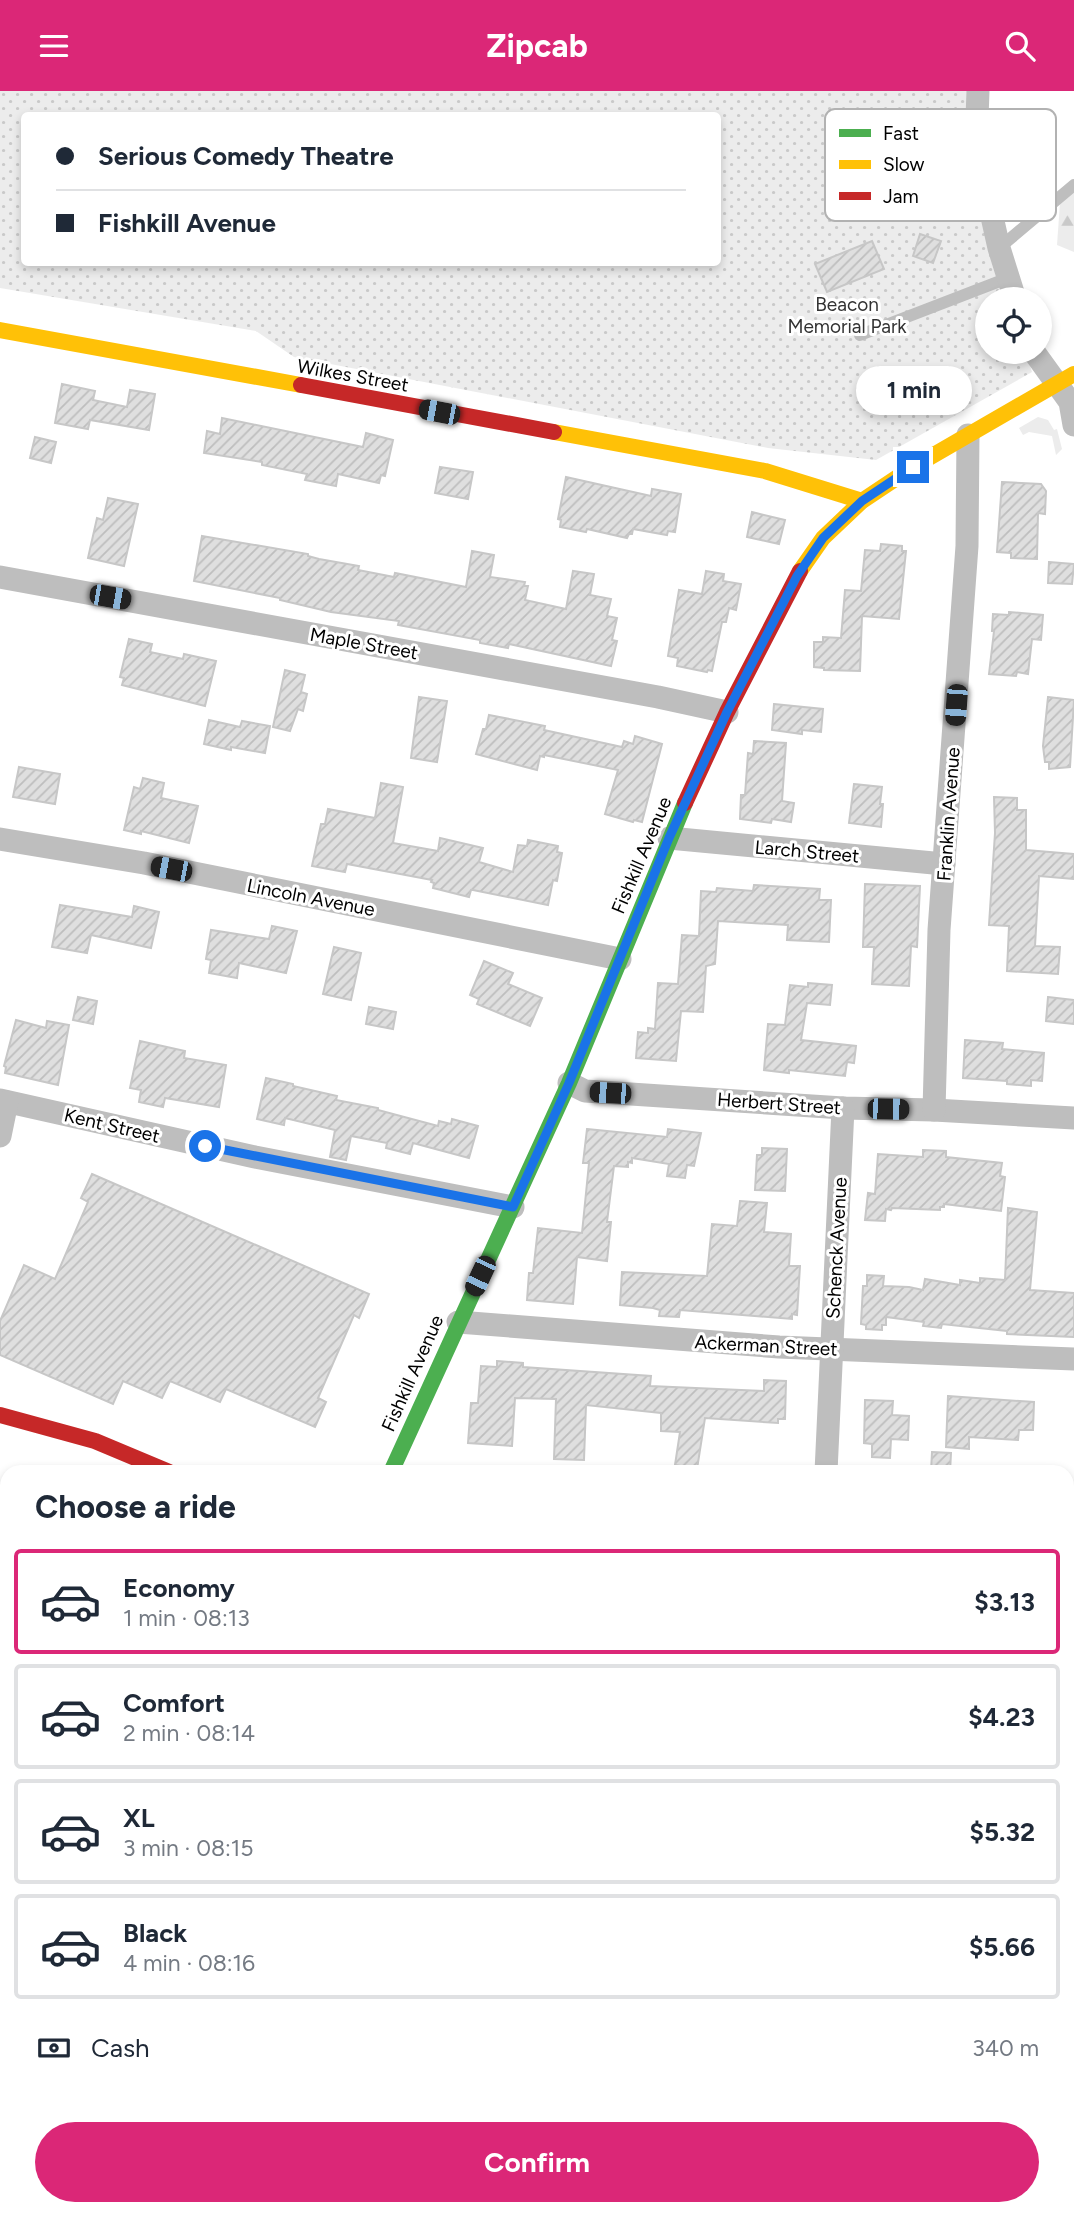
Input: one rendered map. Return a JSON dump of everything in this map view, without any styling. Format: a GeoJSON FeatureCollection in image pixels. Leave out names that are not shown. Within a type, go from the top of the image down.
{"type":"FeatureCollection","features":[{"type":"Feature","properties":{"kind":"main road","name":"Wilkes Street"},"geometry":{"type":"LineString","coordinates":[[0,330],[765,471],[862,501]]}},
{"type":"Feature","properties":{"kind":"main road","name":"Fishkill Avenue"},"geometry":{"type":"LineString","coordinates":[[394,1465],[569,1083],[669,838],[727,712],[797,576],[823,538],[862,501],[913,467],[1065,379]]}},
{"type":"Feature","properties":{"kind":"main road"},"geometry":{"type":"LineString","coordinates":[[0,1415],[95,1441],[152,1465]]}},
{"type":"Feature","properties":{"kind":"street"},"geometry":{"type":"LineString","coordinates":[[976,109],[978,91]]}},
{"type":"Feature","properties":{"kind":"street"},"geometry":{"type":"LineString","coordinates":[[993,221],[1011,287]]}},
{"type":"Feature","properties":{"kind":"street"},"geometry":{"type":"LineString","coordinates":[[1048,364],[1065,379],[1074,425]]}},
{"type":"Feature","properties":{"kind":"street","name":"Franklin Avenue"},"geometry":{"type":"LineString","coordinates":[[934,1110],[939,930],[967,546],[968,435]]}},
{"type":"Feature","properties":{"kind":"street","name":"Maple Street"},"geometry":{"type":"LineString","coordinates":[[0,577],[658,697],[727,712]]}},
{"type":"Feature","properties":{"kind":"street","name":"Larch Street"},"geometry":{"type":"LineString","coordinates":[[669,838],[944,865]]}},
{"type":"Feature","properties":{"kind":"street","name":"Lincoln Avenue"},"geometry":{"type":"LineString","coordinates":[[0,839],[144,863],[621,959]]}},
{"type":"Feature","properties":{"kind":"street","name":"Herbert Street"},"geometry":{"type":"LineString","coordinates":[[569,1083],[585,1091],[843,1108],[1074,1118]]}},
{"type":"Feature","properties":{"kind":"street"},"geometry":{"type":"LineString","coordinates":[[0,1136],[3,1101]]}},
{"type":"Feature","properties":{"kind":"street","name":"Kent Street"},"geometry":{"type":"LineString","coordinates":[[3,1101],[255,1157],[513,1207]]}},
{"type":"Feature","properties":{"kind":"street","name":"Schenck Avenue"},"geometry":{"type":"LineString","coordinates":[[826,1465],[843,1108]]}},
{"type":"Feature","properties":{"kind":"street","name":"Ackerman Street"},"geometry":{"type":"LineString","coordinates":[[458,1322],[779,1347],[1074,1359]]}},
{"type":"Feature","properties":{"kind":"lane"},"geometry":{"type":"LineString","coordinates":[[1056,200],[1074,185]]}},
{"type":"Feature","properties":{"kind":"lane"},"geometry":{"type":"LineString","coordinates":[[999,248],[1031,221]]}},
{"type":"Feature","properties":{"kind":"lane"},"geometry":{"type":"LineString","coordinates":[[860,335],[975,300]]}},
{"type":"Feature","properties":{"kind":"green space","name":"Beacon Memorial Park"},"geometry":{"type":"Polygon","coordinates":[[[0,91],[980,91],[979,109],[825,109],[825,221],[994,221],[1010,287],[975,287],[975,364],[1030,364],[1032,372],[876,460],[768,448],[294,357],[256,331],[0,288],[0,91]]]}},
{"type":"Feature","properties":{"kind":"green space"},"geometry":{"type":"Polygon","coordinates":[[[1074,188],[1074,252],[1057,245],[1060,203],[1074,188]]]}},
{"type":"Feature","properties":{"kind":"green space"},"geometry":{"type":"Polygon","coordinates":[[[1038,417],[1048,420],[1054,430],[1057,429],[1062,449],[1056,455],[1052,436],[1029,432],[1023,435],[1019,428],[1038,417]]]}},
{"type":"Feature","properties":{"kind":"building"},"geometry":{"type":"Polygon","coordinates":[[[920,234],[941,241],[933,263],[913,256],[920,234]]]}},
{"type":"Feature","properties":{"kind":"building"},"geometry":{"type":"Polygon","coordinates":[[[872,241],[884,269],[827,292],[815,264],[872,241]]]}},
{"type":"Feature","properties":{"kind":"building"},"geometry":{"type":"Polygon","coordinates":[[[62,384],[95,391],[93,400],[127,407],[130,390],[155,394],[149,430],[90,420],[88,429],[55,423],[62,384]]]}},
{"type":"Feature","properties":{"kind":"building"},"geometry":{"type":"Polygon","coordinates":[[[222,418],[363,447],[366,433],[393,440],[385,476],[381,475],[379,483],[338,474],[336,486],[305,480],[307,474],[262,465],[262,462],[204,453],[207,431],[220,434],[222,418]]]}},
{"type":"Feature","properties":{"kind":"building"},"geometry":{"type":"Polygon","coordinates":[[[35,437],[56,442],[51,463],[30,458],[35,437]]]}},
{"type":"Feature","properties":{"kind":"building"},"geometry":{"type":"Polygon","coordinates":[[[440,467],[473,472],[468,499],[435,493],[440,467]]]}},
{"type":"Feature","properties":{"kind":"building"},"geometry":{"type":"Polygon","coordinates":[[[566,477],[651,496],[652,489],[681,494],[675,532],[668,531],[667,535],[633,529],[627,538],[587,529],[586,532],[560,527],[561,520],[558,519],[566,477]]]}},
{"type":"Feature","properties":{"kind":"building"},"geometry":{"type":"Polygon","coordinates":[[[1002,482],[1041,484],[1046,491],[1045,514],[1038,513],[1037,559],[1011,558],[1011,553],[997,552],[1002,482]]]}},
{"type":"Feature","properties":{"kind":"building"},"geometry":{"type":"Polygon","coordinates":[[[108,498],[138,504],[124,566],[88,558],[97,518],[103,520],[108,498]]]}},
{"type":"Feature","properties":{"kind":"building"},"geometry":{"type":"Polygon","coordinates":[[[752,512],[785,520],[779,544],[747,537],[752,512]]]}},
{"type":"Feature","properties":{"kind":"building"},"geometry":{"type":"Polygon","coordinates":[[[202,536],[308,554],[319,559],[359,566],[358,570],[394,577],[395,573],[466,587],[472,551],[494,555],[490,577],[525,582],[524,586],[528,586],[525,600],[566,609],[573,571],[594,574],[590,595],[611,599],[607,616],[617,618],[612,640],[617,641],[611,666],[509,644],[508,648],[480,643],[480,640],[398,625],[399,621],[331,612],[280,598],[194,581],[202,536]]]}},
{"type":"Feature","properties":{"kind":"building"},"geometry":{"type":"Polygon","coordinates":[[[881,544],[902,546],[902,551],[906,551],[899,619],[862,616],[860,671],[824,670],[814,667],[814,642],[823,642],[823,637],[841,638],[845,590],[861,591],[865,550],[880,551],[881,544]]]}},
{"type":"Feature","properties":{"kind":"building"},"geometry":{"type":"Polygon","coordinates":[[[1049,562],[1074,564],[1072,584],[1048,583],[1049,562]]]}},
{"type":"Feature","properties":{"kind":"building"},"geometry":{"type":"Polygon","coordinates":[[[706,571],[724,574],[723,581],[741,584],[736,610],[729,608],[726,622],[722,622],[712,671],[707,672],[677,666],[678,658],[668,656],[679,590],[702,594],[706,571]]]}},
{"type":"Feature","properties":{"kind":"building"},"geometry":{"type":"Polygon","coordinates":[[[1009,612],[1043,615],[1041,640],[1032,639],[1028,674],[989,674],[994,631],[993,614],[1009,615],[1009,612]]]}},
{"type":"Feature","properties":{"kind":"building"},"geometry":{"type":"Polygon","coordinates":[[[129,639],[152,644],[150,652],[183,659],[184,654],[216,661],[205,706],[122,685],[124,678],[120,677],[129,639]]]}},
{"type":"Feature","properties":{"kind":"building"},"geometry":{"type":"Polygon","coordinates":[[[285,670],[305,675],[301,692],[307,694],[303,711],[298,709],[290,731],[273,727],[285,670]]]}},
{"type":"Feature","properties":{"kind":"building"},"geometry":{"type":"Polygon","coordinates":[[[419,697],[447,701],[437,762],[411,758],[419,697]]]}},
{"type":"Feature","properties":{"kind":"building"},"geometry":{"type":"Polygon","coordinates":[[[1048,697],[1074,700],[1070,767],[1049,769],[1049,762],[1045,762],[1043,746],[1048,697]]]}},
{"type":"Feature","properties":{"kind":"building"},"geometry":{"type":"Polygon","coordinates":[[[774,704],[823,709],[821,732],[802,730],[802,734],[772,730],[774,704]]]}},
{"type":"Feature","properties":{"kind":"building"},"geometry":{"type":"Polygon","coordinates":[[[489,715],[545,726],[544,730],[622,747],[624,741],[633,744],[635,736],[662,744],[642,822],[605,814],[618,770],[544,755],[540,756],[537,770],[476,754],[489,715]]]}},
{"type":"Feature","properties":{"kind":"building"},"geometry":{"type":"Polygon","coordinates":[[[209,720],[240,727],[242,721],[270,726],[265,753],[204,744],[209,720]]]}},
{"type":"Feature","properties":{"kind":"building"},"geometry":{"type":"Polygon","coordinates":[[[754,741],[786,743],[782,801],[794,803],[791,822],[772,819],[771,823],[740,819],[748,753],[753,754],[754,741]]]}},
{"type":"Feature","properties":{"kind":"building"},"geometry":{"type":"Polygon","coordinates":[[[19,767],[60,774],[55,804],[13,797],[19,767]]]}},
{"type":"Feature","properties":{"kind":"building"},"geometry":{"type":"Polygon","coordinates":[[[143,778],[164,783],[161,798],[198,806],[189,843],[141,831],[141,834],[124,830],[134,787],[140,789],[143,778]]]}},
{"type":"Feature","properties":{"kind":"building"},"geometry":{"type":"Polygon","coordinates":[[[381,783],[403,787],[393,843],[438,851],[440,838],[483,848],[479,862],[513,872],[518,845],[527,846],[528,840],[558,846],[557,852],[562,853],[557,881],[553,880],[548,905],[473,890],[469,897],[433,888],[432,880],[347,864],[345,872],[312,866],[321,824],[325,824],[328,809],[375,818],[381,783]]]}},
{"type":"Feature","properties":{"kind":"building"},"geometry":{"type":"Polygon","coordinates":[[[854,784],[882,787],[881,827],[849,823],[854,784]]]}},
{"type":"Feature","properties":{"kind":"building"},"geometry":{"type":"Polygon","coordinates":[[[994,797],[1017,798],[1017,810],[1026,810],[1026,850],[1074,854],[1074,879],[1039,876],[1035,946],[1060,947],[1058,974],[1007,971],[1009,926],[989,925],[995,833],[994,797]]]}},
{"type":"Feature","properties":{"kind":"building"},"geometry":{"type":"Polygon","coordinates":[[[865,884],[920,886],[917,947],[911,946],[909,986],[872,984],[874,947],[863,947],[865,884]]]}},
{"type":"Feature","properties":{"kind":"building"},"geometry":{"type":"Polygon","coordinates":[[[754,885],[820,889],[819,900],[831,900],[829,942],[787,940],[788,925],[718,921],[715,964],[706,966],[703,1012],[681,1011],[676,1061],[636,1058],[638,1032],[648,1033],[648,1028],[655,1029],[658,983],[678,984],[682,935],[699,936],[701,891],[716,892],[717,888],[753,891],[754,885]]]}},
{"type":"Feature","properties":{"kind":"building"},"geometry":{"type":"Polygon","coordinates":[[[60,905],[132,917],[134,906],[159,912],[151,948],[91,935],[87,953],[52,947],[60,905]]]}},
{"type":"Feature","properties":{"kind":"building"},"geometry":{"type":"Polygon","coordinates":[[[272,926],[297,931],[286,973],[239,963],[237,978],[209,973],[211,960],[206,959],[211,930],[269,939],[272,926]]]}},
{"type":"Feature","properties":{"kind":"building"},"geometry":{"type":"Polygon","coordinates":[[[334,947],[361,953],[351,1000],[323,994],[334,947]]]}},
{"type":"Feature","properties":{"kind":"building"},"geometry":{"type":"Polygon","coordinates":[[[484,961],[513,973],[508,984],[542,998],[530,1026],[477,1004],[479,999],[470,995],[484,961]]]}},
{"type":"Feature","properties":{"kind":"building"},"geometry":{"type":"Polygon","coordinates":[[[808,983],[832,985],[830,1005],[807,1003],[801,1040],[856,1046],[854,1063],[847,1062],[845,1076],[764,1070],[768,1024],[785,1025],[790,985],[808,987],[808,983]]]}},
{"type":"Feature","properties":{"kind":"building"},"geometry":{"type":"Polygon","coordinates":[[[78,997],[97,1001],[93,1024],[73,1020],[78,997]]]}},
{"type":"Feature","properties":{"kind":"building"},"geometry":{"type":"Polygon","coordinates":[[[1048,997],[1074,1000],[1074,1024],[1046,1021],[1048,997]]]}},
{"type":"Feature","properties":{"kind":"building"},"geometry":{"type":"Polygon","coordinates":[[[369,1007],[396,1012],[393,1029],[366,1024],[369,1007]]]}},
{"type":"Feature","properties":{"kind":"building"},"geometry":{"type":"Polygon","coordinates":[[[16,1020],[46,1028],[47,1021],[69,1025],[58,1085],[5,1073],[4,1066],[16,1020]]]}},
{"type":"Feature","properties":{"kind":"building"},"geometry":{"type":"Polygon","coordinates":[[[965,1040],[1003,1043],[1002,1049],[1044,1053],[1042,1081],[1031,1080],[1031,1086],[1007,1084],[1007,1081],[963,1078],[965,1040]]]}},
{"type":"Feature","properties":{"kind":"building"},"geometry":{"type":"Polygon","coordinates":[[[140,1041],[185,1051],[184,1058],[226,1065],[219,1107],[165,1098],[163,1107],[139,1102],[141,1090],[130,1088],[140,1041]]]}},
{"type":"Feature","properties":{"kind":"building"},"geometry":{"type":"Polygon","coordinates":[[[266,1078],[337,1096],[336,1100],[378,1108],[438,1126],[439,1121],[451,1124],[452,1119],[478,1126],[469,1158],[413,1143],[410,1154],[386,1148],[387,1143],[351,1136],[346,1160],[330,1157],[335,1130],[285,1118],[284,1125],[257,1119],[266,1078]]]}},
{"type":"Feature","properties":{"kind":"building"},"geometry":{"type":"Polygon","coordinates":[[[587,1129],[667,1137],[668,1129],[701,1133],[694,1166],[687,1165],[685,1178],[667,1176],[669,1164],[632,1158],[628,1167],[614,1166],[607,1222],[611,1222],[607,1261],[577,1257],[573,1304],[527,1300],[529,1273],[533,1273],[538,1228],[582,1233],[589,1163],[583,1163],[587,1129]]]}},
{"type":"Feature","properties":{"kind":"building"},"geometry":{"type":"Polygon","coordinates":[[[762,1148],[787,1149],[785,1191],[755,1190],[757,1155],[762,1155],[762,1148]]]}},
{"type":"Feature","properties":{"kind":"building"},"geometry":{"type":"Polygon","coordinates":[[[923,1150],[946,1151],[946,1157],[1002,1163],[1000,1176],[1005,1177],[1001,1211],[944,1204],[940,1210],[886,1209],[885,1221],[865,1220],[868,1193],[875,1194],[878,1154],[923,1157],[923,1150]]]}},
{"type":"Feature","properties":{"kind":"building"},"geometry":{"type":"Polygon","coordinates":[[[92,1174],[369,1294],[359,1318],[354,1315],[318,1398],[326,1402],[315,1427],[226,1389],[220,1402],[170,1381],[162,1398],[123,1381],[113,1404],[0,1355],[0,1321],[24,1265],[55,1279],[88,1202],[81,1198],[92,1174]]]}},
{"type":"Feature","properties":{"kind":"building"},"geometry":{"type":"Polygon","coordinates":[[[740,1201],[767,1203],[764,1232],[791,1234],[789,1266],[800,1266],[797,1315],[792,1314],[792,1319],[680,1310],[679,1317],[659,1316],[660,1310],[653,1308],[620,1305],[622,1272],[707,1276],[712,1224],[737,1226],[740,1201]]]}},
{"type":"Feature","properties":{"kind":"building"},"geometry":{"type":"Polygon","coordinates":[[[1008,1208],[1037,1212],[1030,1290],[1074,1293],[1074,1337],[1007,1334],[1007,1331],[942,1324],[941,1328],[923,1326],[924,1322],[886,1317],[886,1325],[882,1325],[882,1330],[866,1329],[866,1325],[861,1324],[863,1286],[867,1286],[867,1275],[884,1276],[883,1286],[923,1290],[925,1279],[960,1285],[960,1280],[980,1283],[980,1278],[1005,1280],[1008,1208]]]}},
{"type":"Feature","properties":{"kind":"building"},"geometry":{"type":"Polygon","coordinates":[[[497,1361],[523,1363],[523,1367],[651,1376],[650,1386],[764,1391],[764,1380],[786,1381],[785,1419],[778,1419],[778,1423],[705,1418],[698,1465],[675,1465],[680,1432],[661,1431],[661,1413],[586,1405],[584,1460],[554,1459],[556,1399],[515,1398],[512,1446],[468,1443],[471,1403],[478,1403],[481,1366],[497,1367],[497,1361]]]}},
{"type":"Feature","properties":{"kind":"building"},"geometry":{"type":"Polygon","coordinates":[[[948,1396],[1034,1402],[1033,1430],[1019,1430],[1018,1440],[969,1437],[969,1449],[946,1447],[948,1396]]]}},
{"type":"Feature","properties":{"kind":"building"},"geometry":{"type":"Polygon","coordinates":[[[865,1400],[893,1401],[892,1415],[909,1416],[908,1440],[891,1439],[890,1458],[872,1457],[872,1444],[864,1443],[865,1400]]]}},
{"type":"Feature","properties":{"kind":"building"},"geometry":{"type":"Polygon","coordinates":[[[932,1452],[951,1453],[950,1465],[931,1465],[932,1452]]]}},
{"type":"Feature","properties":{"kind":"traffic: fast"},"geometry":{"type":"LineString","coordinates":[[394,1465],[569,1083],[685,803]]}},
{"type":"Feature","properties":{"kind":"traffic: slow"},"geometry":{"type":"LineString","coordinates":[[0,330],[301,385]]}},
{"type":"Feature","properties":{"kind":"traffic: slow"},"geometry":{"type":"LineString","coordinates":[[800,571],[823,538],[862,501],[913,467],[1074,374]]}},
{"type":"Feature","properties":{"kind":"traffic: slow"},"geometry":{"type":"LineString","coordinates":[[554,432],[765,471],[862,501]]}},
{"type":"Feature","properties":{"kind":"traffic: jam"},"geometry":{"type":"LineString","coordinates":[[301,385],[554,432]]}},
{"type":"Feature","properties":{"kind":"traffic: jam"},"geometry":{"type":"LineString","coordinates":[[685,803],[727,712],[800,571]]}},
{"type":"Feature","properties":{"kind":"traffic: jam"},"geometry":{"type":"LineString","coordinates":[[0,1415],[95,1441],[152,1465]]}},
{"type":"Feature","properties":{"kind":"route"},"geometry":{"type":"LineString","coordinates":[[205,1146],[513,1207],[569,1083],[669,838],[727,712],[797,576],[823,538],[862,501],[913,467]]}}]}
